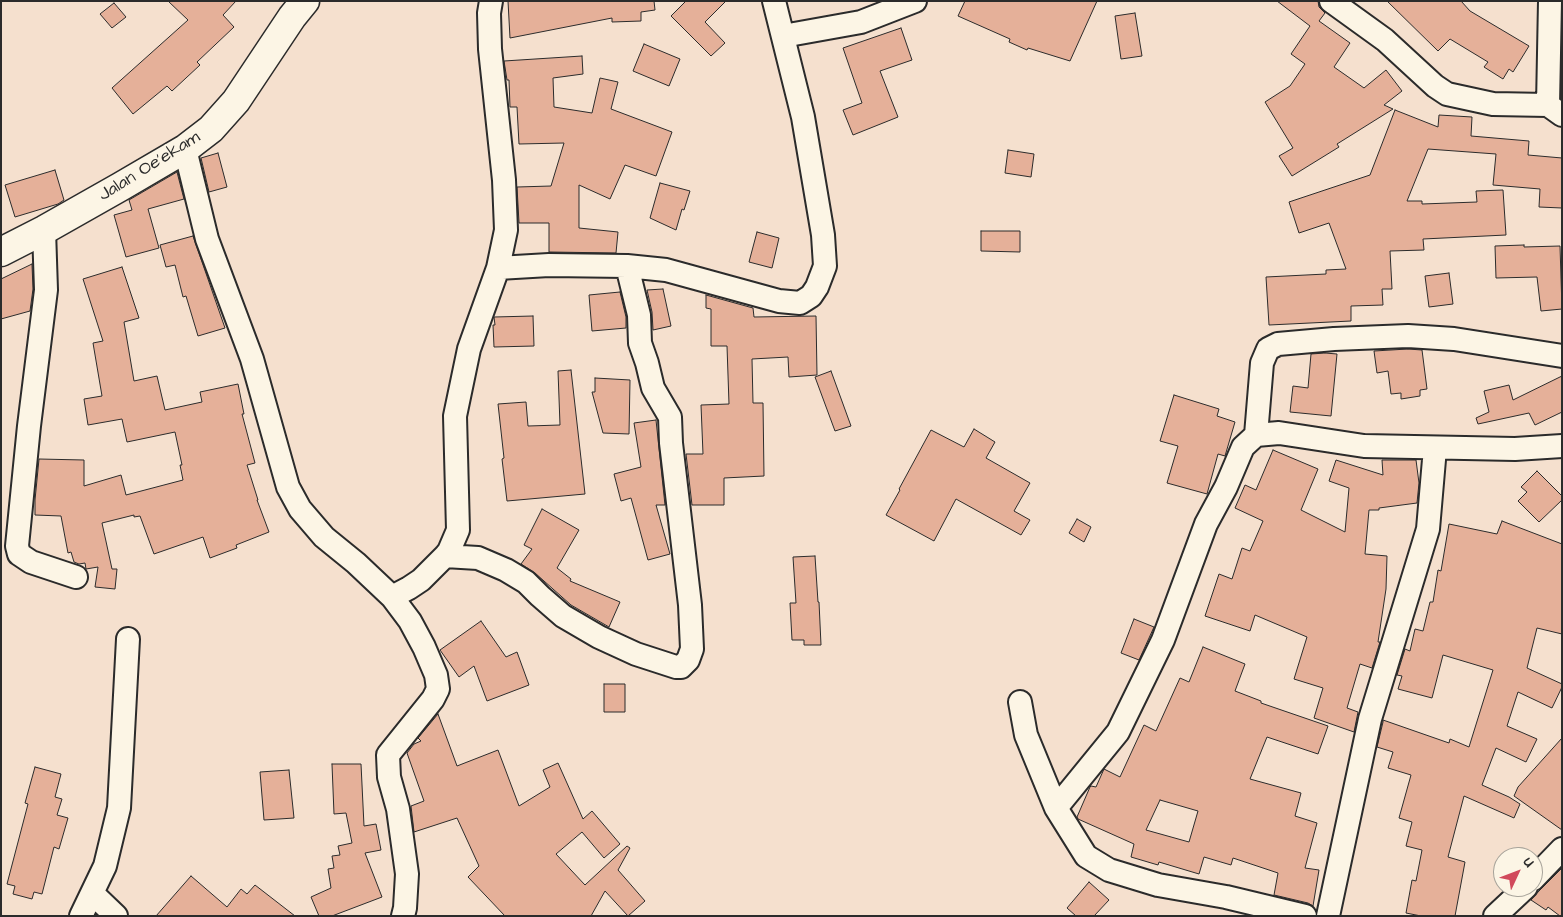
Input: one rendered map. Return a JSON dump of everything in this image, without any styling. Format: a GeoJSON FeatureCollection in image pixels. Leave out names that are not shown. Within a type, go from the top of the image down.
{"type":"FeatureCollection","features":[{"type":"Feature","properties":{"kind":"street","name":"Jalan Oe'ekam"},"geometry":{"type":"LineString","coordinates":[[1,252],[44,230],[185,149],[211,129],[236,101],[292,17],[305,1]]}},
{"type":"Feature","properties":{"kind":"street"},"geometry":{"type":"LineString","coordinates":[[392,597],[421,580],[445,556],[458,530],[455,416],[469,349],[498,268],[506,230],[504,180],[490,49],[489,12],[491,1]]}},
{"type":"Feature","properties":{"kind":"street"},"geometry":{"type":"LineString","coordinates":[[498,268],[549,265],[627,266],[666,270],[779,301],[800,302],[810,296],[817,287],[825,266],[823,235],[803,117],[774,1]]}},
{"type":"Feature","properties":{"kind":"street"},"geometry":{"type":"LineString","coordinates":[[783,36],[862,22],[915,1]]}},
{"type":"Feature","properties":{"kind":"street"},"geometry":{"type":"LineString","coordinates":[[1331,1],[1386,40],[1435,86],[1447,94],[1492,104],[1555,110],[1550,1]]}},
{"type":"Feature","properties":{"kind":"street"},"geometry":{"type":"LineString","coordinates":[[185,149],[207,238],[252,359],[288,487],[300,509],[324,537],[356,563],[392,597],[410,621],[436,675],[438,689],[433,700],[388,755],[389,777],[398,809],[407,874],[404,916]]}},
{"type":"Feature","properties":{"kind":"street"},"geometry":{"type":"LineString","coordinates":[[44,230],[46,290],[29,426],[17,546],[19,554],[23,558],[76,577]]}},
{"type":"Feature","properties":{"kind":"street"},"geometry":{"type":"LineString","coordinates":[[445,556],[478,558],[506,570],[526,582],[563,616],[636,654],[676,667],[681,667],[688,660],[692,649],[690,605],[671,443],[670,417],[653,388],[640,344],[639,315],[627,266]]}},
{"type":"Feature","properties":{"kind":"street"},"geometry":{"type":"LineString","coordinates":[[1056,808],[1118,732],[1163,640],[1206,524],[1226,487],[1243,447],[1256,434],[1262,362],[1268,349],[1278,344],[1334,339],[1408,336],[1454,339],[1562,356]]}},
{"type":"Feature","properties":{"kind":"street"},"geometry":{"type":"LineString","coordinates":[[1256,434],[1279,433],[1364,446],[1515,449],[1562,446]]}},
{"type":"Feature","properties":{"kind":"street"},"geometry":{"type":"LineString","coordinates":[[1328,916],[1370,719],[1428,529],[1435,448]]}},
{"type":"Feature","properties":{"kind":"street"},"geometry":{"type":"LineString","coordinates":[[81,916],[105,866],[119,808],[128,639]]}},
{"type":"Feature","properties":{"kind":"street"},"geometry":{"type":"LineString","coordinates":[[1020,702],[1026,735],[1056,808],[1086,856],[1108,870],[1158,885],[1226,897],[1305,916]]}},
{"type":"Feature","properties":{"kind":"street"},"geometry":{"type":"LineString","coordinates":[[1543,869],[1562,849]]}},
{"type":"Feature","properties":{"kind":"street"},"geometry":{"type":"LineString","coordinates":[[92,893],[116,916]]}},
{"type":"Feature","properties":{"kind":"street"},"geometry":{"type":"LineString","coordinates":[[1495,916],[1515,897]]}},
{"type":"Feature","properties":{"kind":"building"},"geometry":{"type":"Polygon","coordinates":[[[168,1],[236,1],[223,15],[234,27],[197,62],[200,65],[172,91],[167,86],[133,114],[112,88],[188,20],[168,1]]]}},
{"type":"Feature","properties":{"kind":"building"},"geometry":{"type":"Polygon","coordinates":[[[508,1],[654,1],[655,10],[641,12],[641,21],[612,22],[612,18],[510,38],[508,1]]]}},
{"type":"Feature","properties":{"kind":"building"},"geometry":{"type":"Polygon","coordinates":[[[686,1],[726,1],[705,22],[725,43],[711,56],[671,16],[686,1]]]}},
{"type":"Feature","properties":{"kind":"building"},"geometry":{"type":"Polygon","coordinates":[[[965,1],[1097,1],[1070,61],[1028,48],[1027,50],[1009,42],[1010,39],[958,16],[965,1]]]}},
{"type":"Feature","properties":{"kind":"building"},"geometry":{"type":"Polygon","coordinates":[[[1277,1],[1318,1],[1319,7],[1325,13],[1319,21],[1350,43],[1334,67],[1364,88],[1386,70],[1402,91],[1384,105],[1393,109],[1337,144],[1339,147],[1292,176],[1279,156],[1293,148],[1265,102],[1290,86],[1305,64],[1291,54],[1310,26],[1277,1]]]}},
{"type":"Feature","properties":{"kind":"building"},"geometry":{"type":"Polygon","coordinates":[[[1387,1],[1461,1],[1470,11],[1529,46],[1513,72],[1509,69],[1503,79],[1484,67],[1488,62],[1450,39],[1438,51],[1387,1]]]}},
{"type":"Feature","properties":{"kind":"building"},"geometry":{"type":"Polygon","coordinates":[[[114,3],[126,17],[112,28],[100,14],[114,3]]]}},
{"type":"Feature","properties":{"kind":"building"},"geometry":{"type":"Polygon","coordinates":[[[1135,13],[1142,56],[1121,59],[1115,16],[1135,13]]]}},
{"type":"Feature","properties":{"kind":"building"},"geometry":{"type":"Polygon","coordinates":[[[901,28],[912,60],[880,71],[898,117],[853,135],[843,110],[862,103],[843,48],[901,28]]]}},
{"type":"Feature","properties":{"kind":"building"},"geometry":{"type":"Polygon","coordinates":[[[644,44],[680,59],[669,86],[633,71],[644,44]]]}},
{"type":"Feature","properties":{"kind":"building"},"geometry":{"type":"Polygon","coordinates":[[[582,56],[583,74],[553,78],[554,107],[592,113],[600,78],[618,82],[611,109],[672,132],[656,176],[625,165],[610,199],[579,185],[579,228],[618,232],[616,253],[549,252],[549,223],[519,223],[517,187],[551,186],[564,143],[519,144],[517,107],[510,107],[509,80],[507,80],[504,61],[582,56]]]}},
{"type":"Feature","properties":{"kind":"building"},"geometry":{"type":"Polygon","coordinates":[[[1395,110],[1438,127],[1439,115],[1472,117],[1471,136],[1529,141],[1528,155],[1562,158],[1562,208],[1539,207],[1540,189],[1493,185],[1496,154],[1428,149],[1407,201],[1422,201],[1422,204],[1477,202],[1476,191],[1503,190],[1506,235],[1423,239],[1424,250],[1390,251],[1392,289],[1382,289],[1383,305],[1351,306],[1351,321],[1269,325],[1266,277],[1326,274],[1326,270],[1346,269],[1329,223],[1299,233],[1289,202],[1370,175],[1395,110]]]}},
{"type":"Feature","properties":{"kind":"building"},"geometry":{"type":"Polygon","coordinates":[[[1008,150],[1034,154],[1031,177],[1005,173],[1008,150]]]}},
{"type":"Feature","properties":{"kind":"building"},"geometry":{"type":"Polygon","coordinates":[[[218,153],[227,187],[209,192],[201,158],[218,153]]]}},
{"type":"Feature","properties":{"kind":"building"},"geometry":{"type":"Polygon","coordinates":[[[55,170],[64,200],[58,204],[15,217],[5,185],[55,170]]]}},
{"type":"Feature","properties":{"kind":"building"},"geometry":{"type":"Polygon","coordinates":[[[177,172],[184,199],[148,209],[159,248],[126,257],[114,215],[132,210],[129,200],[177,172]]]}},
{"type":"Feature","properties":{"kind":"building"},"geometry":{"type":"Polygon","coordinates":[[[660,183],[690,191],[676,230],[650,218],[660,183]]]}},
{"type":"Feature","properties":{"kind":"building"},"geometry":{"type":"Polygon","coordinates":[[[981,231],[1020,231],[1020,252],[981,251],[981,231]]]}},
{"type":"Feature","properties":{"kind":"building"},"geometry":{"type":"Polygon","coordinates":[[[757,232],[779,238],[772,268],[749,262],[757,232]]]}},
{"type":"Feature","properties":{"kind":"building"},"geometry":{"type":"Polygon","coordinates":[[[193,236],[225,328],[198,336],[186,296],[183,297],[175,265],[166,267],[160,245],[193,236]]]}},
{"type":"Feature","properties":{"kind":"building"},"geometry":{"type":"Polygon","coordinates":[[[1524,245],[1524,247],[1560,246],[1562,309],[1541,311],[1537,277],[1496,278],[1495,246],[1524,245]]]}},
{"type":"Feature","properties":{"kind":"building"},"geometry":{"type":"Polygon","coordinates":[[[32,264],[33,289],[30,311],[1,319],[1,279],[32,264]]]}},
{"type":"Feature","properties":{"kind":"building"},"geometry":{"type":"Polygon","coordinates":[[[122,267],[139,318],[124,322],[134,381],[157,376],[165,410],[202,402],[200,392],[238,384],[244,414],[242,414],[255,463],[247,465],[269,532],[236,545],[237,548],[210,558],[203,537],[154,554],[140,516],[134,517],[134,515],[102,523],[112,569],[117,569],[115,589],[95,587],[98,567],[86,569],[85,563],[79,564],[74,562],[71,552],[68,553],[61,516],[35,515],[35,500],[39,459],[84,460],[84,486],[121,475],[126,495],[183,480],[175,432],[127,442],[122,419],[88,425],[84,399],[102,396],[93,343],[103,341],[83,279],[122,267]]]}},
{"type":"Feature","properties":{"kind":"building"},"geometry":{"type":"Polygon","coordinates":[[[1449,273],[1453,304],[1429,307],[1425,276],[1449,273]]]}},
{"type":"Feature","properties":{"kind":"building"},"geometry":{"type":"Polygon","coordinates":[[[663,289],[671,326],[653,330],[652,312],[647,290],[663,289]]]}},
{"type":"Feature","properties":{"kind":"building"},"geometry":{"type":"Polygon","coordinates":[[[620,292],[626,317],[626,328],[592,331],[589,295],[620,292]]]}},
{"type":"Feature","properties":{"kind":"building"},"geometry":{"type":"Polygon","coordinates":[[[706,295],[753,308],[754,317],[816,316],[817,375],[789,377],[788,357],[752,359],[753,403],[763,403],[764,476],[724,478],[724,505],[692,505],[686,454],[703,454],[701,405],[729,404],[727,346],[711,346],[711,309],[706,308],[706,295]]]}},
{"type":"Feature","properties":{"kind":"building"},"geometry":{"type":"Polygon","coordinates":[[[533,316],[534,346],[494,347],[494,317],[533,316]]]}},
{"type":"Feature","properties":{"kind":"building"},"geometry":{"type":"Polygon","coordinates":[[[1422,350],[1427,389],[1420,390],[1420,396],[1401,399],[1401,393],[1391,394],[1388,371],[1377,373],[1374,351],[1422,350]]]}},
{"type":"Feature","properties":{"kind":"building"},"geometry":{"type":"Polygon","coordinates":[[[1311,354],[1337,354],[1331,416],[1290,412],[1293,386],[1308,388],[1311,354]]]}},
{"type":"Feature","properties":{"kind":"building"},"geometry":{"type":"Polygon","coordinates":[[[571,370],[585,494],[507,501],[498,404],[526,402],[528,426],[560,425],[558,371],[571,370]]]}},
{"type":"Feature","properties":{"kind":"building"},"geometry":{"type":"Polygon","coordinates":[[[831,371],[851,426],[835,431],[815,377],[831,371]]]}},
{"type":"Feature","properties":{"kind":"building"},"geometry":{"type":"Polygon","coordinates":[[[1562,376],[1562,412],[1535,425],[1529,413],[1478,424],[1476,418],[1489,412],[1484,391],[1509,385],[1513,400],[1562,376]]]}},
{"type":"Feature","properties":{"kind":"building"},"geometry":{"type":"Polygon","coordinates":[[[595,378],[630,380],[629,434],[603,433],[592,392],[595,392],[595,378]]]}},
{"type":"Feature","properties":{"kind":"building"},"geometry":{"type":"Polygon","coordinates":[[[1174,395],[1219,409],[1217,416],[1235,422],[1225,456],[1218,454],[1207,494],[1167,483],[1178,446],[1160,441],[1174,395]]]}},
{"type":"Feature","properties":{"kind":"building"},"geometry":{"type":"Polygon","coordinates":[[[656,420],[665,505],[656,505],[670,554],[648,560],[631,498],[621,501],[614,474],[641,467],[634,423],[656,420]]]}},
{"type":"Feature","properties":{"kind":"building"},"geometry":{"type":"Polygon","coordinates":[[[974,429],[995,442],[986,458],[1030,483],[1014,511],[1030,520],[1021,535],[956,499],[934,541],[886,515],[931,430],[964,447],[974,429]]]}},
{"type":"Feature","properties":{"kind":"building"},"geometry":{"type":"Polygon","coordinates":[[[1273,450],[1318,469],[1301,510],[1345,532],[1349,488],[1329,481],[1336,460],[1383,475],[1382,460],[1416,460],[1419,483],[1417,503],[1369,510],[1365,554],[1387,556],[1386,589],[1378,642],[1380,642],[1372,668],[1360,664],[1347,708],[1358,712],[1354,732],[1314,718],[1323,688],[1294,679],[1307,637],[1255,615],[1250,631],[1205,616],[1219,574],[1232,579],[1242,548],[1250,551],[1263,521],[1235,508],[1245,485],[1256,490],[1273,450]]]}},
{"type":"Feature","properties":{"kind":"building"},"geometry":{"type":"Polygon","coordinates":[[[1537,471],[1562,496],[1562,500],[1539,522],[1518,501],[1527,492],[1521,487],[1537,471]]]}},
{"type":"Feature","properties":{"kind":"building"},"geometry":{"type":"Polygon","coordinates":[[[542,509],[579,530],[557,568],[571,579],[570,581],[620,602],[609,627],[571,605],[535,573],[521,564],[532,549],[524,545],[542,509]]]}},
{"type":"Feature","properties":{"kind":"building"},"geometry":{"type":"Polygon","coordinates":[[[1077,519],[1091,527],[1084,542],[1069,533],[1077,519]]]}},
{"type":"Feature","properties":{"kind":"building"},"geometry":{"type":"Polygon","coordinates":[[[1502,521],[1562,544],[1562,634],[1537,628],[1527,668],[1562,684],[1562,687],[1552,708],[1518,692],[1507,726],[1537,739],[1526,762],[1496,748],[1482,785],[1520,804],[1514,818],[1464,796],[1448,857],[1465,862],[1455,916],[1421,916],[1406,913],[1412,880],[1416,881],[1422,850],[1406,846],[1412,822],[1399,818],[1411,775],[1388,768],[1393,752],[1377,747],[1383,720],[1449,743],[1450,739],[1469,747],[1493,670],[1443,655],[1432,698],[1398,689],[1402,676],[1397,675],[1405,649],[1410,651],[1415,629],[1423,631],[1430,602],[1433,602],[1438,570],[1441,571],[1449,524],[1497,534],[1502,521]]]}},
{"type":"Feature","properties":{"kind":"building"},"geometry":{"type":"Polygon","coordinates":[[[815,556],[821,645],[804,645],[804,640],[792,640],[790,603],[796,603],[793,557],[815,556]]]}},
{"type":"Feature","properties":{"kind":"building"},"geometry":{"type":"Polygon","coordinates":[[[1134,619],[1154,627],[1139,660],[1121,653],[1134,619]]]}},
{"type":"Feature","properties":{"kind":"building"},"geometry":{"type":"Polygon","coordinates":[[[481,621],[506,657],[517,652],[529,685],[487,701],[474,666],[459,677],[440,650],[481,621]]]}},
{"type":"Feature","properties":{"kind":"building"},"geometry":{"type":"Polygon","coordinates":[[[1203,647],[1245,664],[1235,691],[1261,701],[1261,703],[1328,726],[1318,754],[1267,737],[1250,779],[1301,793],[1295,816],[1317,823],[1305,868],[1319,870],[1313,906],[1308,903],[1274,895],[1278,873],[1233,858],[1231,865],[1204,857],[1199,874],[1159,862],[1158,865],[1131,857],[1134,844],[1078,819],[1077,817],[1090,787],[1096,787],[1104,769],[1120,777],[1144,725],[1156,731],[1180,678],[1189,682],[1203,647]],[[1160,800],[1146,830],[1189,842],[1198,811],[1160,800]]]}},
{"type":"Feature","properties":{"kind":"building"},"geometry":{"type":"Polygon","coordinates":[[[604,684],[625,684],[625,712],[604,712],[604,684]]]}},
{"type":"Feature","properties":{"kind":"building"},"geometry":{"type":"Polygon","coordinates":[[[438,714],[457,766],[498,750],[519,806],[550,787],[543,770],[558,763],[583,819],[592,811],[620,844],[604,858],[582,832],[556,854],[585,885],[627,846],[630,848],[618,870],[645,901],[628,916],[605,891],[591,916],[505,916],[468,877],[479,866],[457,818],[414,832],[411,806],[424,801],[407,753],[414,744],[421,741],[418,738],[438,714]]]}},
{"type":"Feature","properties":{"kind":"building"},"geometry":{"type":"Polygon","coordinates":[[[1562,738],[1562,830],[1514,796],[1518,787],[1562,738]]]}},
{"type":"Feature","properties":{"kind":"building"},"geometry":{"type":"Polygon","coordinates":[[[332,764],[361,764],[364,826],[376,824],[381,850],[365,853],[382,897],[332,916],[319,916],[311,897],[331,888],[328,869],[334,868],[332,856],[340,855],[338,846],[352,843],[346,813],[334,814],[332,764]]]}},
{"type":"Feature","properties":{"kind":"building"},"geometry":{"type":"Polygon","coordinates":[[[35,767],[61,774],[55,797],[62,799],[57,815],[68,818],[59,849],[54,847],[42,894],[34,892],[32,899],[13,894],[15,886],[7,884],[28,804],[25,803],[35,767]]]}},
{"type":"Feature","properties":{"kind":"building"},"geometry":{"type":"Polygon","coordinates":[[[289,770],[294,818],[264,820],[260,772],[289,770]]]}},
{"type":"Feature","properties":{"kind":"building"},"geometry":{"type":"Polygon","coordinates":[[[1562,868],[1562,916],[1548,907],[1546,910],[1531,900],[1534,897],[1543,897],[1543,887],[1562,868]]]}},
{"type":"Feature","properties":{"kind":"building"},"geometry":{"type":"Polygon","coordinates":[[[191,876],[227,907],[241,889],[247,894],[255,885],[295,916],[156,916],[191,876]]]}},
{"type":"Feature","properties":{"kind":"building"},"geometry":{"type":"Polygon","coordinates":[[[1089,882],[1109,900],[1094,916],[1076,916],[1067,908],[1089,882]]]}}]}
